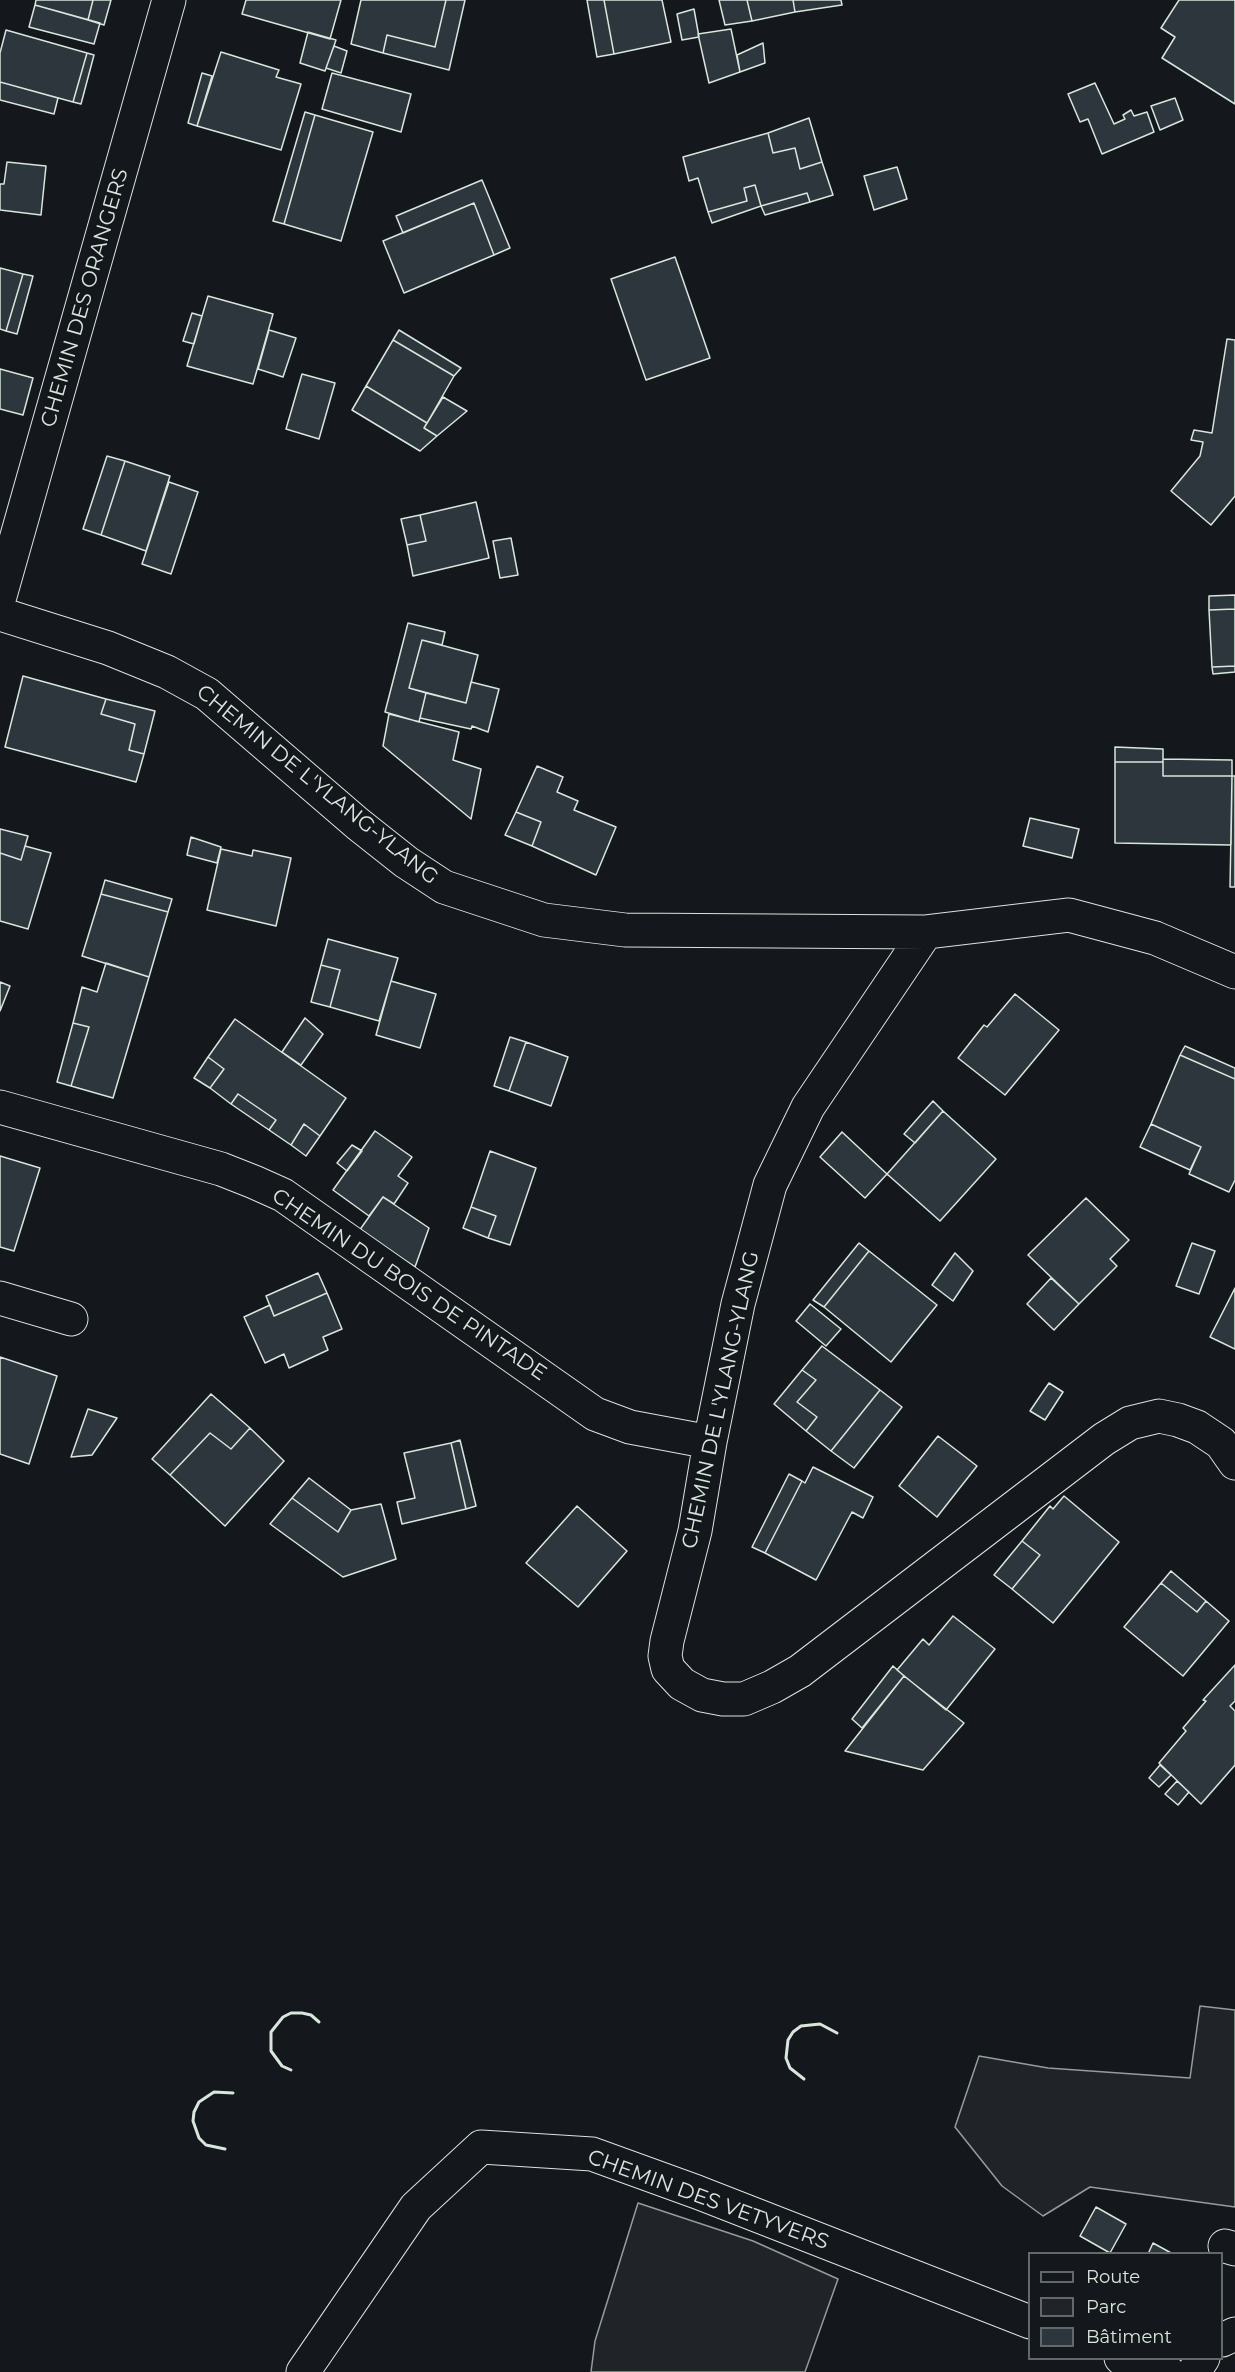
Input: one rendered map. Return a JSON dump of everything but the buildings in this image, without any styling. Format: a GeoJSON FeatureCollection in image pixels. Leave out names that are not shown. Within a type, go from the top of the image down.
{"type":"FeatureCollection","features":[{"type":"Feature","properties":{"kind":"street","name":"CHEMIN DES ORANGERS"},"geometry":{"type":"LineString","coordinates":[[0,596],[169,0]]}},
{"type":"Feature","properties":{"kind":"street","name":"CHEMIN DE L'YLANG-YLANG"},"geometry":{"type":"LineString","coordinates":[[0,614],[108,648],[168,672],[207,693],[358,824],[406,862],[444,887],[544,921],[625,930],[926,932]]}},
{"type":"Feature","properties":{"kind":"street"},"geometry":{"type":"LineString","coordinates":[[926,932],[1069,915],[1155,939],[1235,972]]}},
{"type":"Feature","properties":{"kind":"street","name":"CHEMIN DE L'YLANG-YLANG"},"geometry":{"type":"LineString","coordinates":[[926,932],[808,1107],[770,1185],[738,1304],[710,1442],[695,1531],[669,1632],[665,1656],[668,1669],[682,1684],[702,1695],[723,1699],[744,1699],[800,1671],[1104,1439],[1130,1423],[1159,1416],[1197,1427],[1221,1443],[1235,1463]]}},
{"type":"Feature","properties":{"kind":"street","name":"CHEMIN DU BOIS DE PINTADE"},"geometry":{"type":"LineString","coordinates":[[0,1107],[220,1169],[284,1195],[595,1414],[630,1427],[710,1442]]}},
{"type":"Feature","properties":{"kind":"street"},"geometry":{"type":"LineString","coordinates":[[0,1298],[71,1319]]}},
{"type":"Feature","properties":{"kind":"street","name":"CHEMIN DES VETYVERS"},"geometry":{"type":"LineString","coordinates":[[303,2372],[416,2208],[481,2147],[592,2154],[697,2192],[1028,2322]]}},
{"type":"Feature","properties":{"kind":"street"},"geometry":{"type":"LineString","coordinates":[[1128,2360],[1168,2372]]}},
{"type":"Feature","properties":{"kind":"green space"},"geometry":{"type":"Polygon","coordinates":[[[1200,2006],[1235,2010],[1235,2207],[1090,2187],[1043,2216],[1002,2186],[955,2127],[979,2056],[1048,2068],[1190,2078],[1200,2006]]]}},
{"type":"Feature","properties":{"kind":"green space"},"geometry":{"type":"Polygon","coordinates":[[[638,2203],[753,2241],[838,2279],[805,2372],[591,2372],[595,2341],[638,2203]]]}},
{"type":"Feature","properties":{"kind":"wall"},"geometry":{"type":"LineString","coordinates":[[291,2070],[282,2066],[271,2051],[271,2032],[283,2017],[291,2013],[311,2015],[319,2022]]}},
{"type":"Feature","properties":{"kind":"wall"},"geometry":{"type":"LineString","coordinates":[[804,2079],[790,2068],[786,2058],[788,2040],[793,2032],[801,2026],[820,2024],[837,2033]]}},
{"type":"Feature","properties":{"kind":"wall"},"geometry":{"type":"LineString","coordinates":[[225,2149],[206,2145],[199,2138],[193,2121],[194,2112],[199,2102],[214,2092],[233,2093]]}}]}
